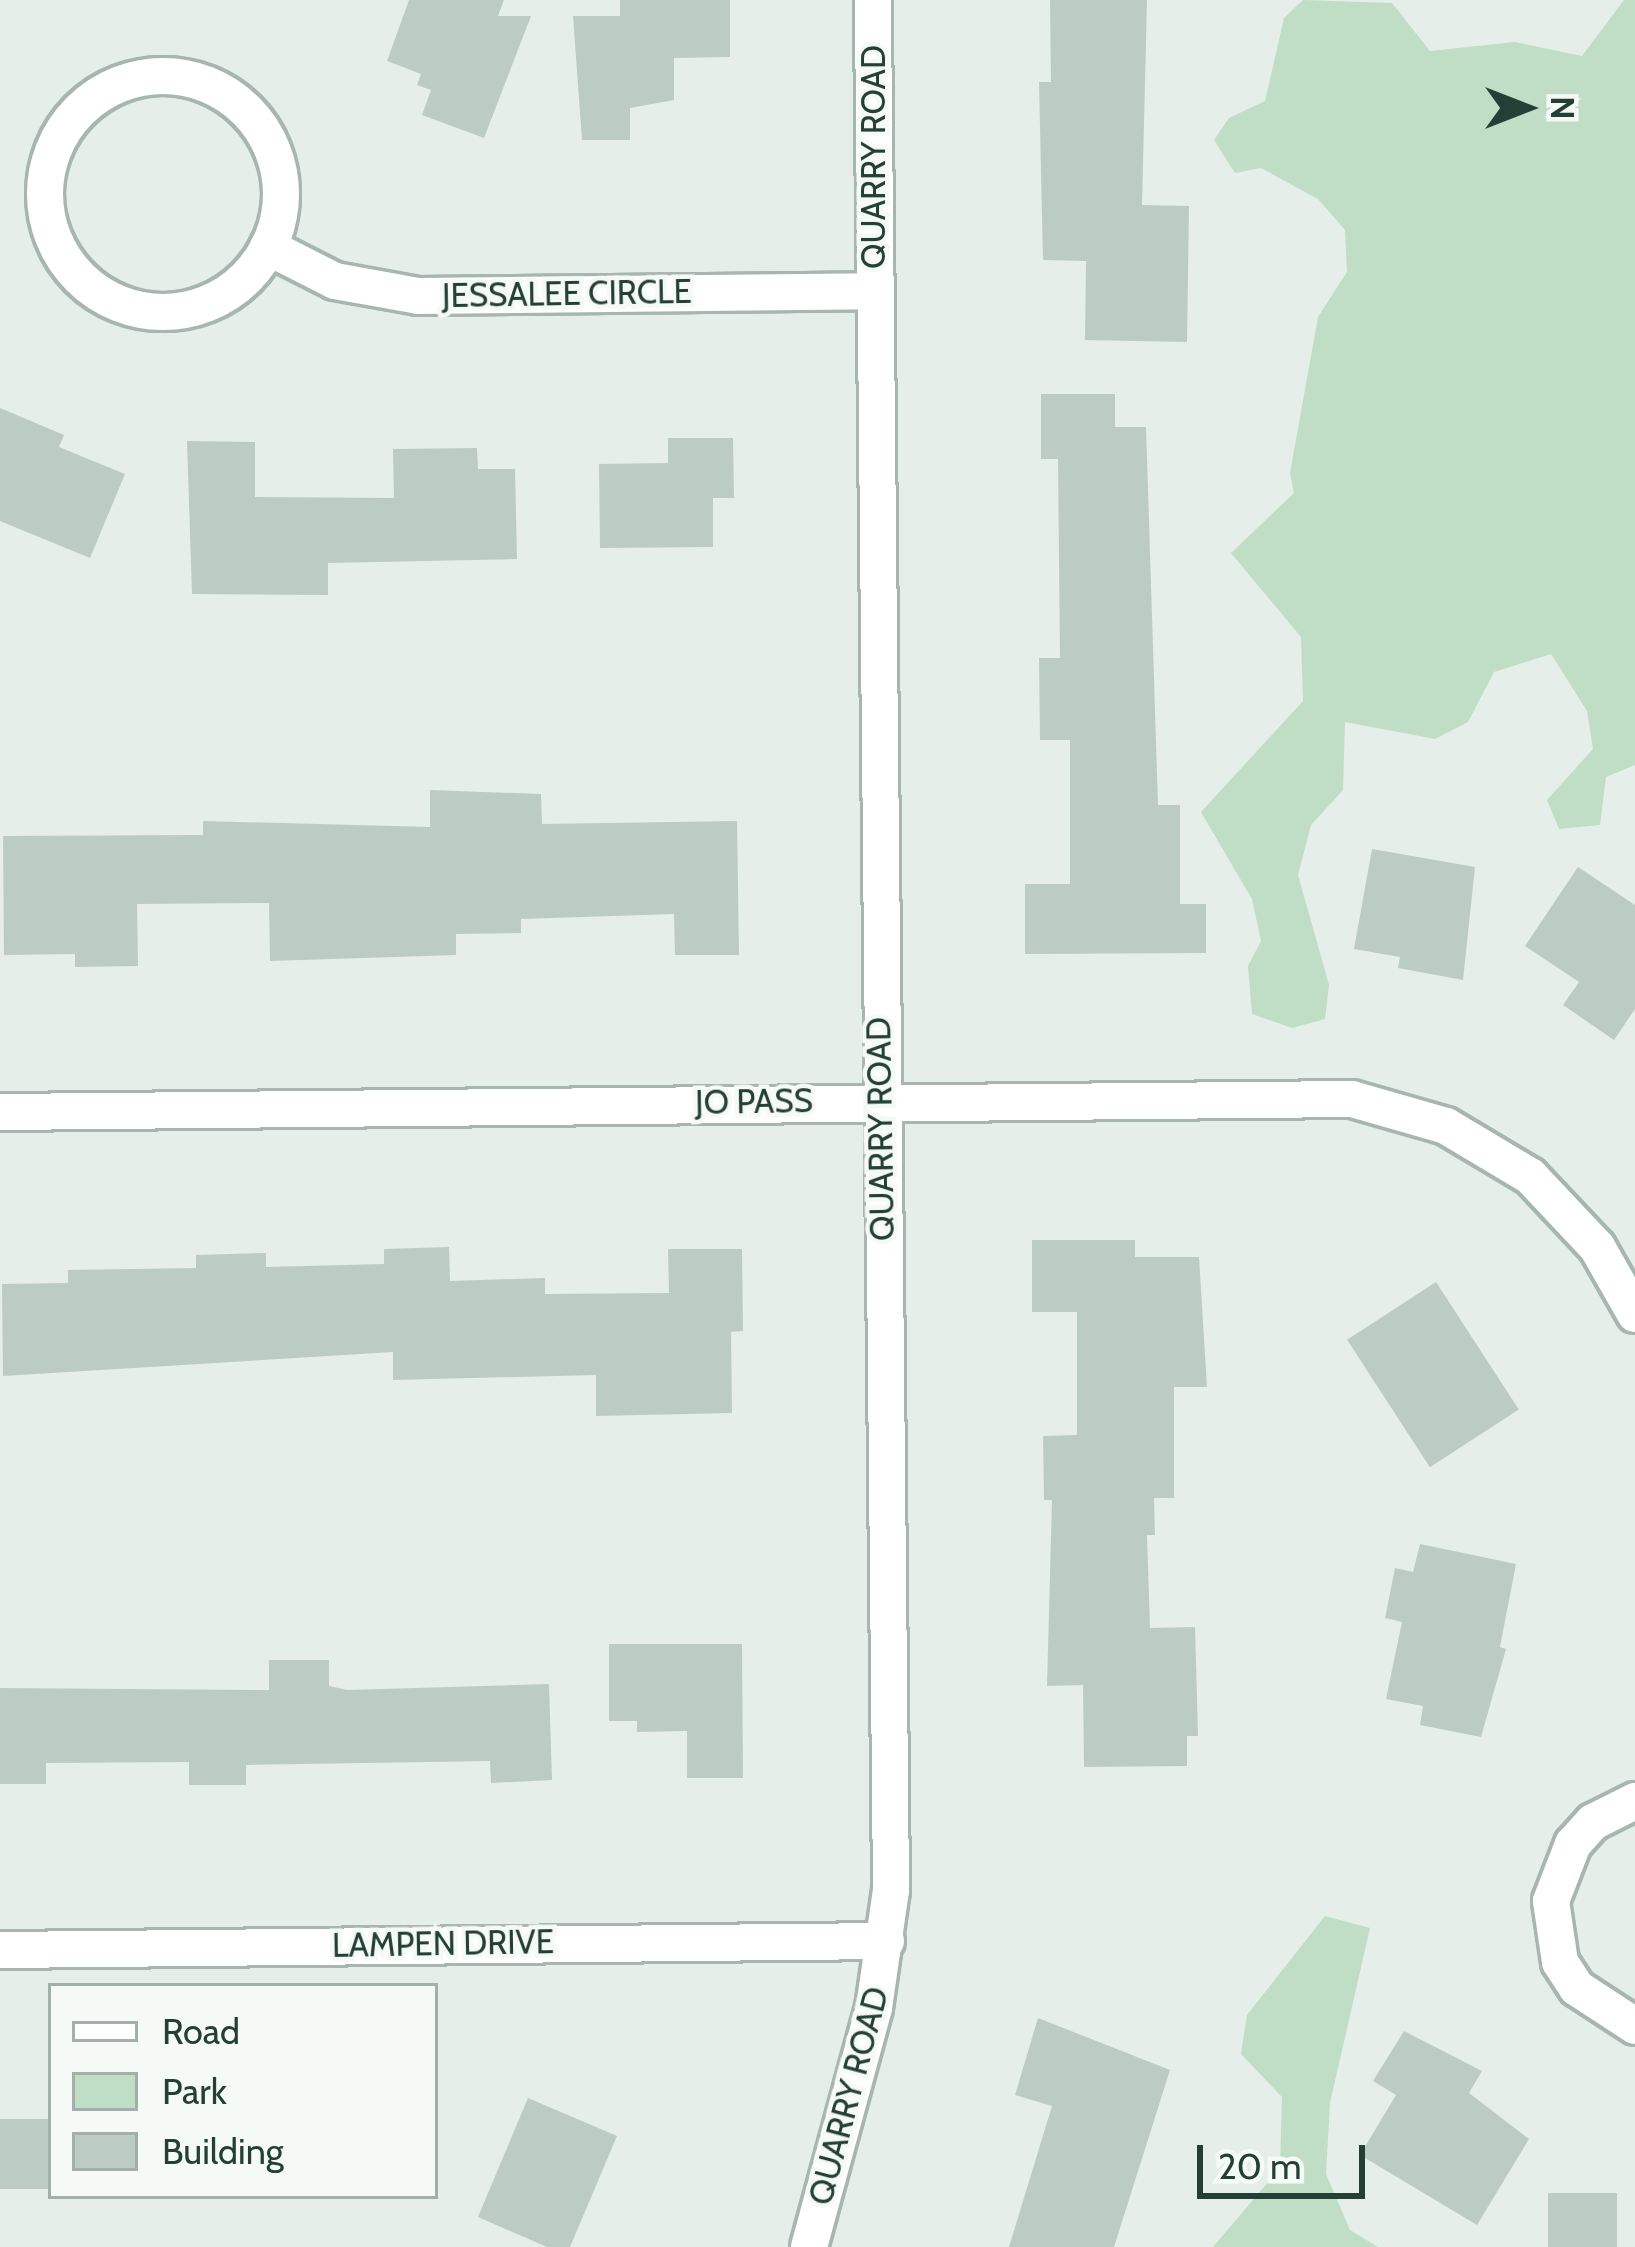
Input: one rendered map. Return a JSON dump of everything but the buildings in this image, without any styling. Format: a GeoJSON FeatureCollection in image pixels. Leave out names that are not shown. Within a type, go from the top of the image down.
{"type":"FeatureCollection","features":[{"type":"Feature","properties":{"kind":"street","name":"QUARRY ROAD"},"geometry":{"type":"LineString","coordinates":[[809,2247],[886,1941],[873,0]]}},
{"type":"Feature","properties":{"kind":"street"},"geometry":{"type":"LineString","coordinates":[[134,78],[201,81],[231,96],[273,148],[280,215],[268,248],[236,286],[192,309],[125,307],[70,268],[53,238],[45,206],[57,140],[90,101],[134,78]]}},
{"type":"Feature","properties":{"kind":"street","name":"JESSALEE CIRCLE"},"geometry":{"type":"LineString","coordinates":[[268,248],[335,281],[418,296],[875,291]]}},
{"type":"Feature","properties":{"kind":"street","name":"JO PASS"},"geometry":{"type":"LineString","coordinates":[[0,1112],[1303,1095],[1399,1109],[1446,1126],[1530,1177],[1597,1247],[1635,1314]]}},
{"type":"Feature","properties":{"kind":"street"},"geometry":{"type":"LineString","coordinates":[[1635,1801],[1593,1822],[1573,1844],[1551,1901],[1560,1962],[1577,1988],[1635,2026]]}},
{"type":"Feature","properties":{"kind":"street","name":"LAMPEN DRIVE"},"geometry":{"type":"LineString","coordinates":[[0,1950],[886,1941]]}},
{"type":"Feature","properties":{"kind":"green space"},"geometry":{"type":"Polygon","coordinates":[[[1303,0],[1392,3],[1430,51],[1515,42],[1582,56],[1624,0],[1635,0],[1635,765],[1606,777],[1600,825],[1559,829],[1547,800],[1593,749],[1587,711],[1551,654],[1494,672],[1468,722],[1435,739],[1345,722],[1343,790],[1311,825],[1298,875],[1329,985],[1325,1019],[1292,1028],[1252,1014],[1248,966],[1261,941],[1252,899],[1201,812],[1303,701],[1301,637],[1231,553],[1294,493],[1290,473],[1318,317],[1347,272],[1345,230],[1318,199],[1261,168],[1235,173],[1214,140],[1229,118],[1265,101],[1284,18],[1303,0]]]}},
{"type":"Feature","properties":{"kind":"green space"},"geometry":{"type":"Polygon","coordinates":[[[1325,1916],[1370,1928],[1330,2103],[1326,2174],[1350,2230],[1378,2247],[1213,2247],[1280,2168],[1282,2097],[1241,2054],[1247,2015],[1325,1916]]]}}]}
